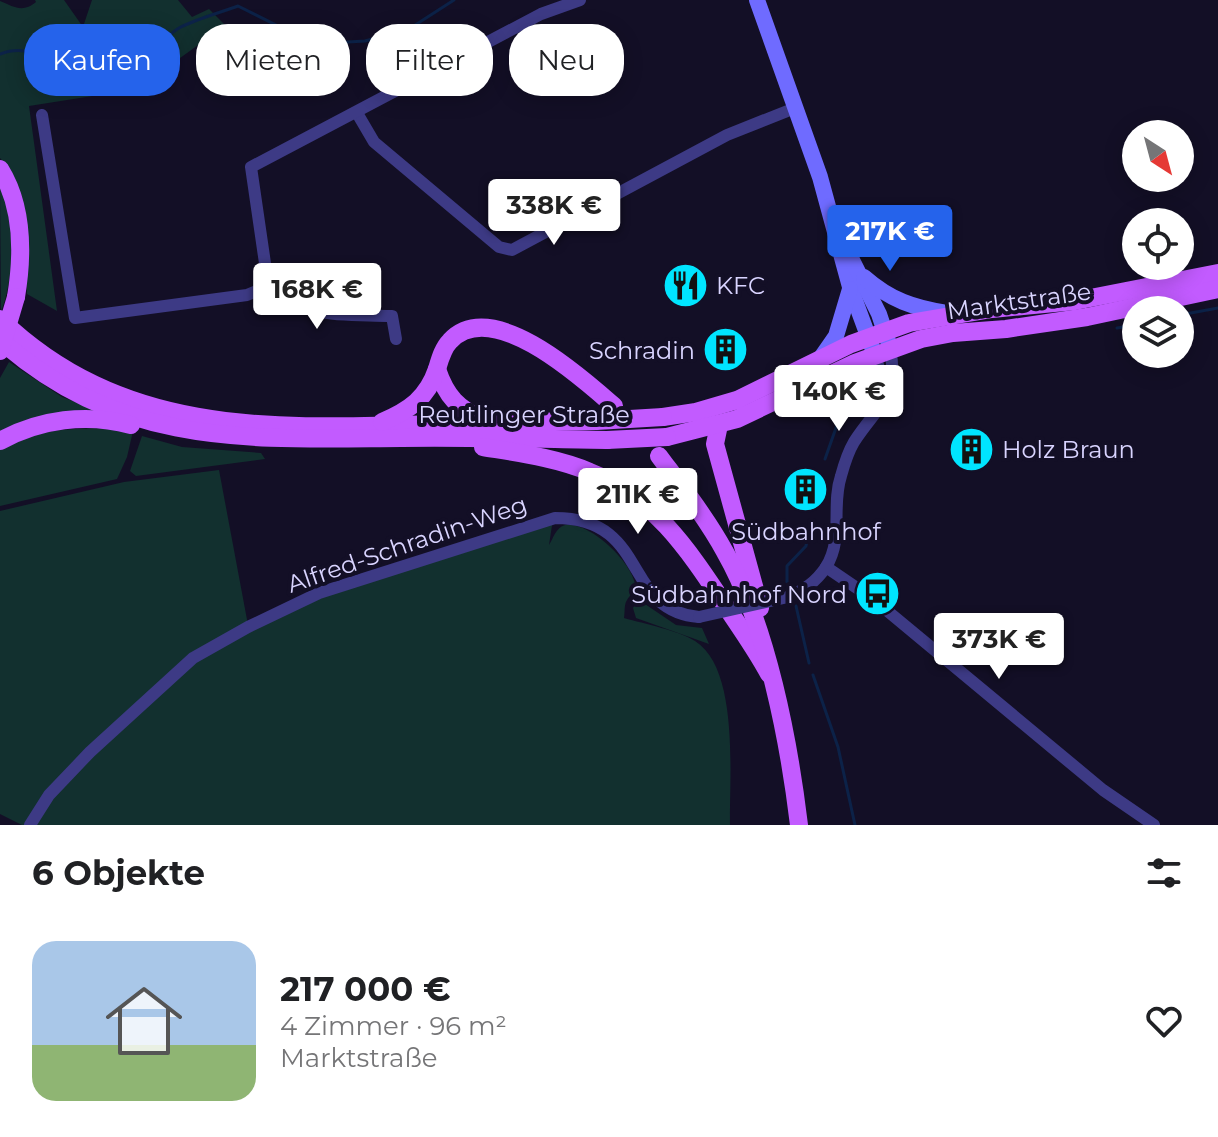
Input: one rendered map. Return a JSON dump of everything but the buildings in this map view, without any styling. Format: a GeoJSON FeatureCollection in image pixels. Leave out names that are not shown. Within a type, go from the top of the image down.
{"type":"FeatureCollection","features":[{"type":"Feature","properties":{"kind":"main road"},"geometry":{"type":"LineString","coordinates":[[757,0],[835,226],[850,287],[880,343]]}},
{"type":"Feature","properties":{"kind":"main road"},"geometry":{"type":"LineString","coordinates":[[0,351],[16,297],[20,244],[13,195],[2,174]]}},
{"type":"Feature","properties":{"kind":"main road"},"geometry":{"type":"LineString","coordinates":[[835,226],[856,269],[880,343]]}},
{"type":"Feature","properties":{"kind":"main road"},"geometry":{"type":"LineString","coordinates":[[856,269],[890,298],[920,309],[953,314]]}},
{"type":"Feature","properties":{"kind":"main road","name":"Marktstraße"},"geometry":{"type":"LineString","coordinates":[[880,343],[953,314],[1075,301],[1218,273]]}},
{"type":"Feature","properties":{"kind":"main road"},"geometry":{"type":"LineString","coordinates":[[820,359],[840,326],[850,287]]}},
{"type":"Feature","properties":{"kind":"main road","name":"Marktstraße"},"geometry":{"type":"LineString","coordinates":[[880,343],[1087,317],[1218,289]]}},
{"type":"Feature","properties":{"kind":"main road"},"geometry":{"type":"LineString","coordinates":[[0,319],[64,369],[162,419]]}},
{"type":"Feature","properties":{"kind":"main road"},"geometry":{"type":"LineString","coordinates":[[372,426],[414,406],[423,397],[450,341],[476,328],[506,332],[538,348],[614,406]]}},
{"type":"Feature","properties":{"kind":"main road"},"geometry":{"type":"LineString","coordinates":[[0,340],[31,365],[85,397],[162,419]]}},
{"type":"Feature","properties":{"kind":"main road","name":"Reutlinger Straße"},"geometry":{"type":"LineString","coordinates":[[162,419],[372,426],[663,417],[696,412],[737,400],[820,359],[880,343]]}},
{"type":"Feature","properties":{"kind":"main road","name":"Reutlinger Straße"},"geometry":{"type":"LineString","coordinates":[[162,419],[241,438],[607,440],[717,435],[880,343]]}},
{"type":"Feature","properties":{"kind":"main road"},"geometry":{"type":"LineString","coordinates":[[437,369],[448,395],[456,405],[464,412],[490,422]]}},
{"type":"Feature","properties":{"kind":"main road"},"geometry":{"type":"LineString","coordinates":[[0,441],[37,425],[75,419],[102,419],[135,426],[162,419]]}},
{"type":"Feature","properties":{"kind":"main road"},"geometry":{"type":"LineString","coordinates":[[717,435],[723,475],[764,622],[769,674]]}},
{"type":"Feature","properties":{"kind":"main road"},"geometry":{"type":"LineString","coordinates":[[429,437],[569,465],[607,479],[637,497],[675,533],[749,638],[769,674]]}},
{"type":"Feature","properties":{"kind":"main road"},"geometry":{"type":"LineString","coordinates":[[659,456],[725,551],[752,613],[793,773],[799,825]]}},
{"type":"Feature","properties":{"kind":"main road"},"geometry":{"type":"LineString","coordinates":[[698,513],[749,638]]}},
{"type":"Feature","properties":{"kind":"street"},"geometry":{"type":"LineString","coordinates":[[264,288],[267,277],[251,167],[541,14],[580,0]]}},
{"type":"Feature","properties":{"kind":"street"},"geometry":{"type":"LineString","coordinates":[[357,113],[374,142],[499,247],[512,250],[727,135],[795,108]]}},
{"type":"Feature","properties":{"kind":"street"},"geometry":{"type":"LineString","coordinates":[[42,115],[75,318],[247,295],[264,288]]}},
{"type":"Feature","properties":{"kind":"street"},"geometry":{"type":"LineString","coordinates":[[264,288],[288,304],[316,313],[392,316],[396,339]]}},
{"type":"Feature","properties":{"kind":"street"},"geometry":{"type":"LineString","coordinates":[[880,343],[887,396],[880,410],[853,443],[839,480],[836,542],[826,567],[873,599],[1103,790],[1154,825]]}},
{"type":"Feature","properties":{"kind":"street","name":"Alfred-Schradin-Weg"},"geometry":{"type":"LineString","coordinates":[[30,825],[49,795],[90,752],[193,658],[319,593],[555,518],[584,520],[606,531],[625,550],[658,601],[677,613],[699,617],[788,597],[806,589],[826,567]]}},
{"type":"Feature","properties":{"kind":"green space"},"geometry":{"type":"Polygon","coordinates":[[[64,0],[81,24],[24,24],[24,96],[93,96],[29,106],[57,311],[27,294],[22,204],[10,171],[0,158],[0,1],[23,8],[36,2],[64,0]]]}},
{"type":"Feature","properties":{"kind":"green space"},"geometry":{"type":"Polygon","coordinates":[[[92,0],[178,0],[192,17],[209,9],[224,24],[196,24],[196,47],[180,58],[180,24],[84,24],[92,0]]]}},
{"type":"Feature","properties":{"kind":"green space"},"geometry":{"type":"Polygon","coordinates":[[[0,188],[10,213],[12,230],[9,284],[1,311],[0,188]]]}},
{"type":"Feature","properties":{"kind":"green space"},"geometry":{"type":"Polygon","coordinates":[[[9,362],[62,397],[100,411],[0,436],[0,378],[9,362]]]}},
{"type":"Feature","properties":{"kind":"green space"},"geometry":{"type":"Polygon","coordinates":[[[103,428],[133,431],[127,457],[117,479],[0,506],[0,449],[50,432],[103,428]]]}},
{"type":"Feature","properties":{"kind":"green space"},"geometry":{"type":"Polygon","coordinates":[[[142,436],[182,447],[261,453],[265,459],[136,476],[130,471],[142,436]]]}},
{"type":"Feature","properties":{"kind":"green space"},"geometry":{"type":"Polygon","coordinates":[[[219,470],[248,625],[192,658],[51,796],[193,660],[319,595],[553,519],[549,545],[559,528],[575,525],[608,544],[626,565],[635,586],[626,602],[624,618],[688,637],[709,655],[726,699],[730,825],[22,825],[0,814],[0,511],[124,482],[219,470]]]}},
{"type":"Feature","properties":{"kind":"green space"},"geometry":{"type":"Polygon","coordinates":[[[642,602],[676,625],[702,628],[709,644],[636,618],[633,608],[636,603],[642,602]]]}},
{"type":"Feature","properties":{"kind":"waterway"},"geometry":{"type":"LineString","coordinates":[[0,54],[16,50],[33,52],[93,79],[106,83],[118,82],[132,73],[179,28],[238,6],[314,44],[365,41],[409,29],[454,0]]}},
{"type":"Feature","properties":{"kind":"waterway"},"geometry":{"type":"LineString","coordinates":[[1194,312],[1218,308]]}},
{"type":"Feature","properties":{"kind":"waterway"},"geometry":{"type":"LineString","coordinates":[[1117,328],[1122,327]]}},
{"type":"Feature","properties":{"kind":"waterway"},"geometry":{"type":"LineString","coordinates":[[825,459],[837,425],[854,392]]}},
{"type":"Feature","properties":{"kind":"waterway"},"geometry":{"type":"LineString","coordinates":[[787,582],[787,566],[806,546],[810,524]]}},
{"type":"Feature","properties":{"kind":"waterway"},"geometry":{"type":"LineString","coordinates":[[796,606],[809,663]]}},
{"type":"Feature","properties":{"kind":"waterway"},"geometry":{"type":"LineString","coordinates":[[813,675],[838,747],[855,825]]}},
{"type":"Feature","properties":{"kind":"place","name":"KFC"},"geometry":{"type":"Point","coordinates":[685,285]}},
{"type":"Feature","properties":{"kind":"place","name":"Schradin"},"geometry":{"type":"Point","coordinates":[726,350]}},
{"type":"Feature","properties":{"kind":"place","name":"Holz Braun"},"geometry":{"type":"Point","coordinates":[971,449]}},
{"type":"Feature","properties":{"kind":"place","name":"Südbahnhof"},"geometry":{"type":"Point","coordinates":[806,489]}},
{"type":"Feature","properties":{"kind":"place","name":"Südbahnhof Nord"},"geometry":{"type":"Point","coordinates":[878,594]}}]}
